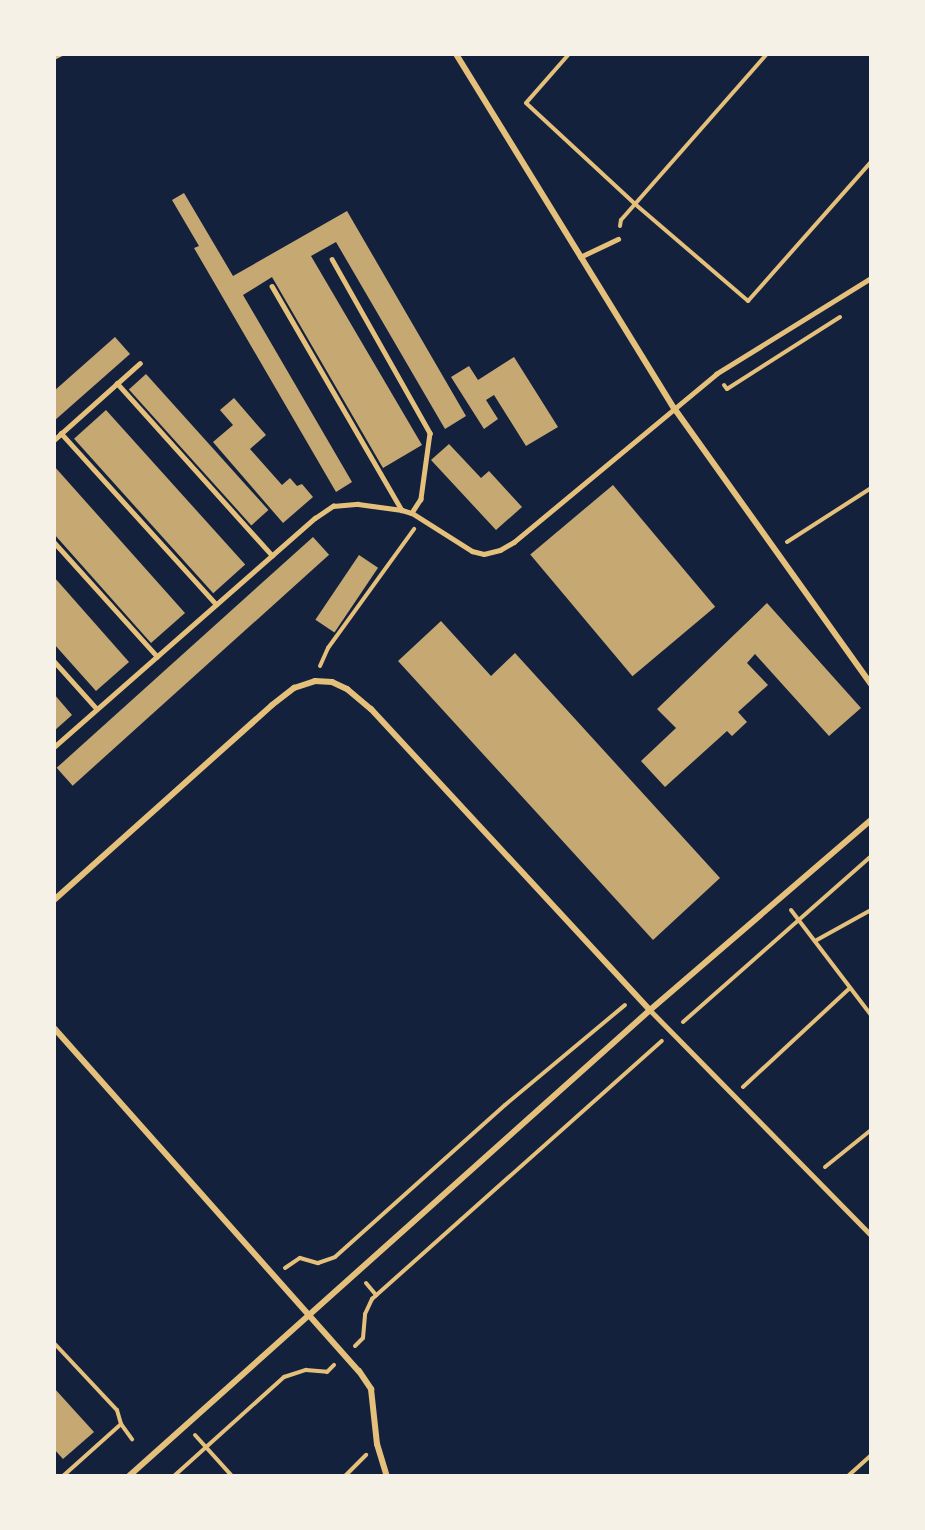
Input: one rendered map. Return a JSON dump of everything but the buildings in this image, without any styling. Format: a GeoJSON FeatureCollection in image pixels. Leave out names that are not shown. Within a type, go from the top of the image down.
{"type":"FeatureCollection","features":[{"type":"Feature","properties":{"kind":"street"},"geometry":{"type":"LineString","coordinates":[[456,54],[674,408],[777,549],[871,684]]}},
{"type":"Feature","properties":{"kind":"street"},"geometry":{"type":"LineString","coordinates":[[54,900],[272,705],[294,688],[315,681],[332,682],[348,689],[371,709],[650,1010]]}},
{"type":"Feature","properties":{"kind":"street"},"geometry":{"type":"LineString","coordinates":[[129,1476],[650,1010],[871,820]]}},
{"type":"Feature","properties":{"kind":"street"},"geometry":{"type":"LineString","coordinates":[[54,1028],[310,1315],[371,1389],[376,1444],[387,1476]]}},
{"type":"Feature","properties":{"kind":"lane"},"geometry":{"type":"LineString","coordinates":[[580,257],[618,239]]}},
{"type":"Feature","properties":{"kind":"lane"},"geometry":{"type":"LineString","coordinates":[[332,259],[430,433],[421,499],[412,513]]}},
{"type":"Feature","properties":{"kind":"lane"},"geometry":{"type":"LineString","coordinates":[[54,747],[272,555],[315,518],[333,506],[358,504],[402,510],[412,513],[472,551],[484,554],[500,550],[514,542],[716,374],[871,278]]}},
{"type":"Feature","properties":{"kind":"lane"},"geometry":{"type":"LineString","coordinates":[[272,286],[402,510]]}},
{"type":"Feature","properties":{"kind":"lane"},"geometry":{"type":"LineString","coordinates":[[54,440],[140,363]]}},
{"type":"Feature","properties":{"kind":"lane"},"geometry":{"type":"LineString","coordinates":[[117,383],[272,555]]}},
{"type":"Feature","properties":{"kind":"lane"},"geometry":{"type":"LineString","coordinates":[[61,434],[216,604]]}},
{"type":"Feature","properties":{"kind":"lane"},"geometry":{"type":"LineString","coordinates":[[54,542],[157,656]]}},
{"type":"Feature","properties":{"kind":"lane"},"geometry":{"type":"LineString","coordinates":[[54,661],[97,709]]}},
{"type":"Feature","properties":{"kind":"lane"},"geometry":{"type":"LineString","coordinates":[[650,1010],[871,1235]]}},
{"type":"Feature","properties":{"kind":"path"},"geometry":{"type":"LineString","coordinates":[[54,58],[62,54]]}},
{"type":"Feature","properties":{"kind":"path"},"geometry":{"type":"LineString","coordinates":[[569,54],[526,103],[635,204],[748,301],[871,162]]}},
{"type":"Feature","properties":{"kind":"path"},"geometry":{"type":"LineString","coordinates":[[618,239],[621,220],[767,54]]}},
{"type":"Feature","properties":{"kind":"path"},"geometry":{"type":"LineString","coordinates":[[777,549],[871,488]]}},
{"type":"Feature","properties":{"kind":"path"},"geometry":{"type":"LineString","coordinates":[[315,681],[328,648],[421,519]]}},
{"type":"Feature","properties":{"kind":"path"},"geometry":{"type":"LineString","coordinates":[[174,1476],[284,1377],[306,1370],[327,1372],[363,1338],[364,1314],[372,1299],[871,856]]}},
{"type":"Feature","properties":{"kind":"path"},"geometry":{"type":"LineString","coordinates":[[781,897],[871,1015]]}},
{"type":"Feature","properties":{"kind":"path"},"geometry":{"type":"LineString","coordinates":[[815,941],[871,910]]}},
{"type":"Feature","properties":{"kind":"path"},"geometry":{"type":"LineString","coordinates":[[734,1095],[850,988]]}},
{"type":"Feature","properties":{"kind":"path"},"geometry":{"type":"LineString","coordinates":[[276,1277],[294,1260],[300,1258],[318,1263],[335,1257],[505,1105],[637,995]]}},
{"type":"Feature","properties":{"kind":"path"},"geometry":{"type":"LineString","coordinates":[[814,1177],[871,1130]]}},
{"type":"Feature","properties":{"kind":"path"},"geometry":{"type":"LineString","coordinates":[[54,1343],[117,1410],[121,1424],[132,1439]]}},
{"type":"Feature","properties":{"kind":"path"},"geometry":{"type":"LineString","coordinates":[[63,1476],[121,1424]]}},
{"type":"Feature","properties":{"kind":"path"},"geometry":{"type":"LineString","coordinates":[[186,1425],[232,1476]]}},
{"type":"Feature","properties":{"kind":"path"},"geometry":{"type":"LineString","coordinates":[[345,1476],[376,1444]]}},
{"type":"Feature","properties":{"kind":"path"},"geometry":{"type":"LineString","coordinates":[[848,1476],[871,1455]]}}]}
